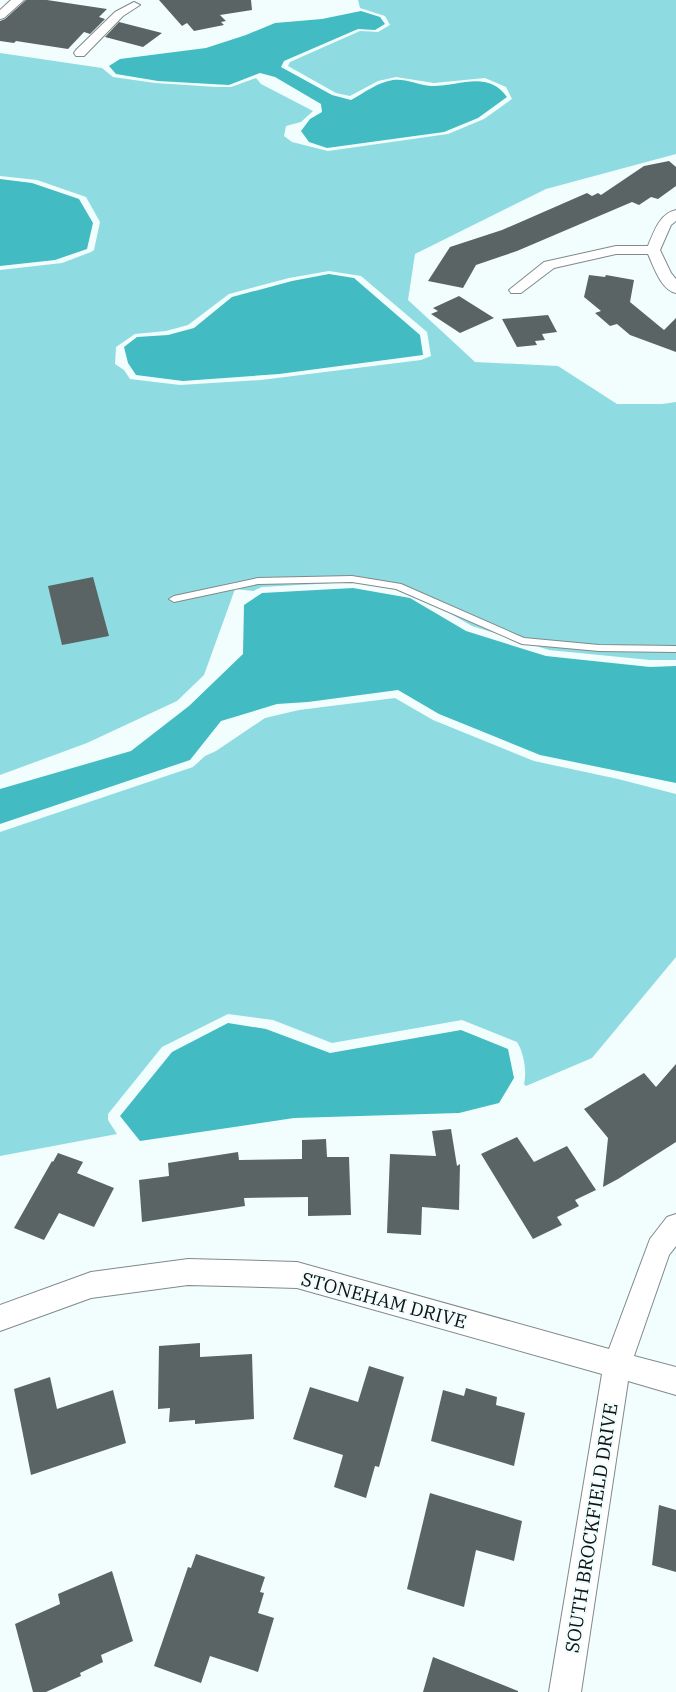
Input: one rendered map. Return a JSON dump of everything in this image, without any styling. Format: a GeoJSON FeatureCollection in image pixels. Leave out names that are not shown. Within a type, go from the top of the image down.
{"type":"FeatureCollection","features":[{"type":"Feature","properties":{"kind":"street"},"geometry":{"type":"LineString","coordinates":[[0,16],[18,0]]}},
{"type":"Feature","properties":{"kind":"street"},"geometry":{"type":"LineString","coordinates":[[80,53],[119,14],[135,5]]}},
{"type":"Feature","properties":{"kind":"street"},"geometry":{"type":"LineString","coordinates":[[676,214],[665,223],[653,250],[664,274],[676,288]]}},
{"type":"Feature","properties":{"kind":"street"},"geometry":{"type":"LineString","coordinates":[[516,290],[549,266],[616,250],[653,250]]}},
{"type":"Feature","properties":{"kind":"street","name":"SOUTH BROCKFIELD DRIVE"},"geometry":{"type":"LineString","coordinates":[[565,1692],[617,1364],[660,1248],[676,1226]]}},
{"type":"Feature","properties":{"kind":"street","name":"STONEHAM DRIVE"},"geometry":{"type":"LineString","coordinates":[[0,1318],[91,1285],[188,1272],[297,1275],[676,1381]]}},
{"type":"Feature","properties":{"kind":"lane"},"geometry":{"type":"LineString","coordinates":[[174,599],[258,581],[352,579],[398,586],[522,641],[599,648],[676,649]]}},
{"type":"Feature","properties":{"kind":"shaded area"},"geometry":{"type":"Polygon","coordinates":[[[358,0],[676,0],[676,154],[546,189],[415,254],[408,300],[475,362],[558,366],[617,404],[662,404],[676,402],[676,660],[650,660],[549,650],[472,626],[413,592],[353,582],[262,587],[253,591],[235,589],[204,675],[177,701],[87,743],[0,775],[0,270],[62,263],[91,252],[94,250],[100,222],[86,197],[37,180],[0,176],[0,53],[102,68],[113,77],[155,83],[231,87],[256,78],[261,84],[313,111],[301,122],[286,126],[284,136],[292,142],[328,151],[448,134],[484,119],[512,99],[506,87],[485,78],[434,83],[396,77],[378,81],[350,96],[336,93],[288,66],[290,62],[360,31],[378,32],[390,25],[385,16],[360,8],[358,0]],[[329,271],[289,278],[229,294],[188,325],[166,331],[135,334],[116,347],[115,364],[124,370],[130,379],[180,385],[261,380],[421,360],[431,356],[427,332],[361,276],[329,271]]]}},
{"type":"Feature","properties":{"kind":"shaded area"},"geometry":{"type":"Polygon","coordinates":[[[361,11],[380,17],[385,24],[375,30],[358,29],[284,61],[281,67],[332,95],[351,100],[382,83],[397,80],[431,86],[481,81],[499,89],[507,97],[478,118],[444,132],[327,148],[309,142],[301,131],[310,119],[322,112],[321,104],[275,77],[260,73],[229,85],[158,81],[116,74],[109,66],[120,59],[206,48],[275,23],[322,19],[361,11]]]}},
{"type":"Feature","properties":{"kind":"shaded area"},"geometry":{"type":"Polygon","coordinates":[[[0,179],[32,183],[79,199],[93,223],[87,249],[55,260],[0,266],[0,179]]]}},
{"type":"Feature","properties":{"kind":"shaded area"},"geometry":{"type":"Polygon","coordinates":[[[329,274],[354,278],[420,335],[423,355],[279,374],[183,381],[136,375],[128,363],[124,347],[137,337],[168,335],[194,328],[232,297],[292,281],[329,274]]]}},
{"type":"Feature","properties":{"kind":"shaded area"},"geometry":{"type":"Polygon","coordinates":[[[353,588],[410,598],[466,631],[546,656],[650,667],[676,666],[676,783],[540,755],[439,714],[398,690],[308,702],[277,704],[221,721],[190,760],[0,824],[0,789],[131,751],[189,706],[243,654],[244,605],[262,593],[353,588]]]}},
{"type":"Feature","properties":{"kind":"shaded area"},"geometry":{"type":"Polygon","coordinates":[[[395,698],[433,720],[534,761],[676,794],[676,957],[592,1058],[526,1086],[524,1084],[524,1063],[517,1042],[462,1020],[332,1043],[273,1020],[228,1014],[162,1047],[108,1114],[108,1120],[117,1134],[0,1156],[0,832],[193,767],[205,756],[216,751],[265,718],[299,710],[395,698]]]}},
{"type":"Feature","properties":{"kind":"shaded area"},"geometry":{"type":"Polygon","coordinates":[[[228,1023],[266,1029],[330,1053],[461,1030],[508,1049],[514,1078],[499,1103],[459,1113],[294,1118],[140,1141],[120,1116],[172,1052],[228,1023]]]}},
{"type":"Feature","properties":{"kind":"building"},"geometry":{"type":"Polygon","coordinates":[[[26,0],[47,0],[107,9],[99,17],[105,19],[90,34],[84,32],[68,49],[16,41],[14,43],[0,41],[0,21],[5,19],[26,0]]]}},
{"type":"Feature","properties":{"kind":"building"},"geometry":{"type":"Polygon","coordinates":[[[159,0],[251,0],[252,10],[220,15],[226,21],[221,22],[224,25],[194,31],[187,23],[182,26],[159,0]]]}},
{"type":"Feature","properties":{"kind":"building"},"geometry":{"type":"Polygon","coordinates":[[[119,22],[162,33],[143,47],[105,37],[119,22]]]}},
{"type":"Feature","properties":{"kind":"building"},"geometry":{"type":"Polygon","coordinates":[[[669,161],[676,167],[676,186],[658,199],[651,197],[639,205],[632,202],[517,251],[476,265],[463,288],[428,281],[450,247],[502,230],[587,193],[592,196],[598,193],[601,195],[644,166],[669,161]]]}},
{"type":"Feature","properties":{"kind":"building"},"geometry":{"type":"Polygon","coordinates":[[[589,275],[605,277],[606,275],[634,280],[630,302],[664,330],[676,318],[676,352],[630,335],[617,324],[610,326],[595,313],[601,311],[584,297],[589,275]]]}},
{"type":"Feature","properties":{"kind":"building"},"geometry":{"type":"Polygon","coordinates":[[[459,296],[494,318],[460,333],[431,314],[438,311],[433,308],[459,296]]]}},
{"type":"Feature","properties":{"kind":"building"},"geometry":{"type":"Polygon","coordinates":[[[548,315],[557,332],[542,334],[545,340],[535,341],[537,345],[517,347],[502,319],[548,315]]]}},
{"type":"Feature","properties":{"kind":"building"},"geometry":{"type":"Polygon","coordinates":[[[93,577],[109,636],[62,645],[48,586],[93,577]]]}},
{"type":"Feature","properties":{"kind":"building"},"geometry":{"type":"Polygon","coordinates":[[[676,1064],[676,1142],[603,1187],[608,1138],[584,1109],[644,1073],[656,1087],[676,1064]]]}},
{"type":"Feature","properties":{"kind":"building"},"geometry":{"type":"Polygon","coordinates":[[[451,1129],[457,1166],[460,1164],[459,1210],[422,1207],[421,1235],[387,1233],[390,1154],[436,1156],[432,1131],[451,1129]]]}},
{"type":"Feature","properties":{"kind":"building"},"geometry":{"type":"Polygon","coordinates":[[[517,1137],[534,1162],[567,1146],[596,1190],[575,1200],[579,1206],[557,1217],[562,1225],[533,1239],[481,1154],[517,1137]]]}},
{"type":"Feature","properties":{"kind":"building"},"geometry":{"type":"Polygon","coordinates":[[[326,1139],[327,1157],[349,1157],[351,1215],[308,1216],[308,1197],[244,1198],[245,1206],[142,1222],[139,1180],[169,1176],[168,1163],[238,1152],[239,1160],[302,1159],[302,1140],[326,1139]]]}},
{"type":"Feature","properties":{"kind":"building"},"geometry":{"type":"Polygon","coordinates":[[[58,1153],[83,1162],[77,1173],[114,1188],[94,1227],[59,1213],[44,1240],[14,1228],[58,1153]]]}},
{"type":"Feature","properties":{"kind":"building"},"geometry":{"type":"Polygon","coordinates":[[[200,1343],[200,1357],[252,1354],[254,1419],[195,1424],[195,1420],[169,1422],[170,1408],[158,1409],[159,1346],[200,1343]]]}},
{"type":"Feature","properties":{"kind":"building"},"geometry":{"type":"Polygon","coordinates":[[[369,1366],[404,1377],[379,1467],[375,1466],[366,1498],[334,1487],[343,1455],[293,1439],[310,1387],[358,1402],[369,1366]]]}},
{"type":"Feature","properties":{"kind":"building"},"geometry":{"type":"Polygon","coordinates":[[[50,1377],[57,1409],[113,1390],[126,1443],[31,1475],[14,1389],[50,1377]]]}},
{"type":"Feature","properties":{"kind":"building"},"geometry":{"type":"Polygon","coordinates":[[[466,1388],[497,1397],[496,1405],[525,1413],[514,1466],[431,1441],[443,1390],[464,1396],[466,1388]]]}},
{"type":"Feature","properties":{"kind":"building"},"geometry":{"type":"Polygon","coordinates":[[[430,1493],[522,1521],[514,1561],[476,1550],[464,1607],[407,1589],[430,1493]]]}},
{"type":"Feature","properties":{"kind":"building"},"geometry":{"type":"Polygon","coordinates":[[[659,1505],[676,1510],[676,1572],[652,1565],[659,1505]]]}},
{"type":"Feature","properties":{"kind":"building"},"geometry":{"type":"Polygon","coordinates":[[[196,1554],[265,1577],[260,1592],[264,1593],[258,1613],[274,1618],[258,1672],[210,1656],[201,1683],[154,1666],[188,1567],[191,1568],[196,1554]]]}},
{"type":"Feature","properties":{"kind":"building"},"geometry":{"type":"Polygon","coordinates":[[[112,1571],[133,1641],[101,1655],[103,1662],[80,1673],[81,1676],[46,1692],[33,1692],[15,1624],[60,1604],[58,1594],[112,1571]]]}},
{"type":"Feature","properties":{"kind":"building"},"geometry":{"type":"Polygon","coordinates":[[[433,1657],[518,1691],[518,1692],[423,1692],[433,1657]]]}}]}
